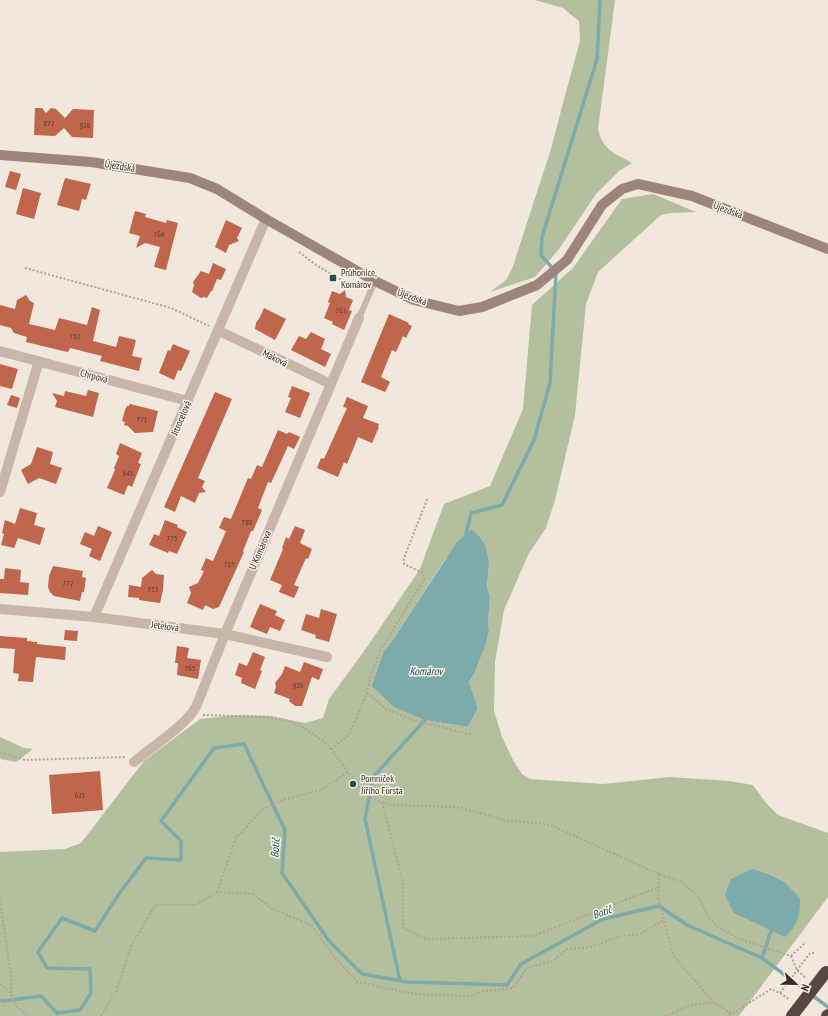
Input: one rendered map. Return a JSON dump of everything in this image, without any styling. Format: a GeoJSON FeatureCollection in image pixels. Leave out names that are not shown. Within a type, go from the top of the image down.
{"type":"FeatureCollection","features":[{"type":"Feature","properties":{"kind":"highway"},"geometry":{"type":"LineString","coordinates":[[792,1016],[827,970]]}},
{"type":"Feature","properties":{"kind":"street","name":"Újezdská"},"geometry":{"type":"LineString","coordinates":[[0,155],[91,162],[190,178],[217,189],[373,286],[414,300],[459,310],[482,307],[537,285],[567,260],[602,205],[622,189],[638,184],[692,196],[828,249]]}},
{"type":"Feature","properties":{"kind":"street","name":"Jitrocelová"},"geometry":{"type":"LineString","coordinates":[[94,617],[219,331],[266,219]]}},
{"type":"Feature","properties":{"kind":"street","name":"U Komárova"},"geometry":{"type":"LineString","coordinates":[[137,759],[192,715],[359,318]]}},
{"type":"Feature","properties":{"kind":"street","name":"Maková"},"geometry":{"type":"LineString","coordinates":[[219,331],[331,384]]}},
{"type":"Feature","properties":{"kind":"street","name":"Chrpová"},"geometry":{"type":"LineString","coordinates":[[0,351],[188,401]]}},
{"type":"Feature","properties":{"kind":"street"},"geometry":{"type":"LineString","coordinates":[[0,492],[39,361]]}},
{"type":"Feature","properties":{"kind":"street","name":"Jetelová"},"geometry":{"type":"LineString","coordinates":[[0,609],[94,617],[225,634],[327,657]]}},
{"type":"Feature","properties":{"kind":"lane"},"geometry":{"type":"LineString","coordinates":[[359,318],[373,286]]}},
{"type":"Feature","properties":{"kind":"path"},"geometry":{"type":"LineString","coordinates":[[295,248],[316,265],[341,280],[373,286]]}},
{"type":"Feature","properties":{"kind":"path"},"geometry":{"type":"LineString","coordinates":[[25,268],[171,308],[219,331]]}},
{"type":"Feature","properties":{"kind":"path"},"geometry":{"type":"LineString","coordinates":[[330,749],[349,735],[367,693],[371,674],[382,648],[425,578],[423,573],[404,564],[404,558],[428,497]]}},
{"type":"Feature","properties":{"kind":"path"},"geometry":{"type":"LineString","coordinates":[[367,693],[386,709],[413,720],[473,735]]}},
{"type":"Feature","properties":{"kind":"path"},"geometry":{"type":"LineString","coordinates":[[192,715],[263,717],[288,721],[304,728],[326,743],[362,790],[373,799],[391,805],[458,807],[508,821],[540,823],[555,827],[659,874],[680,880],[697,896],[709,918],[717,926],[739,938],[792,956]]}},
{"type":"Feature","properties":{"kind":"path"},"geometry":{"type":"LineString","coordinates":[[0,752],[25,760],[137,759]]}},
{"type":"Feature","properties":{"kind":"path"},"geometry":{"type":"LineString","coordinates":[[217,892],[236,838],[263,809],[277,803],[321,790],[348,772]]}},
{"type":"Feature","properties":{"kind":"path"},"geometry":{"type":"LineString","coordinates":[[382,802],[403,883],[404,928],[427,939],[534,936],[659,887]]}},
{"type":"Feature","properties":{"kind":"path"},"geometry":{"type":"LineString","coordinates":[[659,874],[658,898],[673,955],[713,1002],[732,1014]]}},
{"type":"Feature","properties":{"kind":"path"},"geometry":{"type":"LineString","coordinates":[[101,1016],[116,991],[131,947],[156,905],[196,905],[217,892],[253,894],[271,908],[311,925],[336,959],[357,982],[414,994],[469,996],[485,991],[513,988],[527,968],[553,961],[567,949],[590,947],[621,936],[640,934],[664,920]]}},
{"type":"Feature","properties":{"kind":"path"},"geometry":{"type":"LineString","coordinates":[[0,900],[12,983],[11,993]]}},
{"type":"Feature","properties":{"kind":"path"},"geometry":{"type":"LineString","coordinates":[[792,956],[806,942]]}},
{"type":"Feature","properties":{"kind":"path"},"geometry":{"type":"LineString","coordinates":[[781,992],[810,953],[814,953]]}},
{"type":"Feature","properties":{"kind":"path"},"geometry":{"type":"LineString","coordinates":[[792,956],[796,971]]}},
{"type":"Feature","properties":{"kind":"path"},"geometry":{"type":"LineString","coordinates":[[0,984],[11,993],[17,1006],[29,1016]]}},
{"type":"Feature","properties":{"kind":"path"},"geometry":{"type":"LineString","coordinates":[[729,1016],[771,989],[781,992],[792,1002]]}},
{"type":"Feature","properties":{"kind":"path"},"geometry":{"type":"LineString","coordinates":[[665,1016],[692,1005],[713,1002]]}},
{"type":"Feature","properties":{"kind":"green space"},"geometry":{"type":"Polygon","coordinates":[[[535,0],[615,0],[598,129],[606,147],[615,154],[632,163],[619,171],[596,194],[559,249],[535,277],[490,292],[506,280],[512,269],[551,149],[580,41],[579,21],[563,8],[535,0]]]}},
{"type":"Feature","properties":{"kind":"green space"},"geometry":{"type":"Polygon","coordinates":[[[653,194],[696,212],[661,215],[598,272],[586,304],[575,415],[555,500],[546,528],[529,553],[504,610],[495,662],[494,711],[502,737],[513,760],[522,774],[530,779],[603,784],[670,777],[729,781],[753,785],[766,803],[778,815],[828,833],[828,897],[739,1016],[0,1016],[0,852],[65,849],[81,843],[144,761],[200,719],[238,715],[271,716],[305,723],[323,718],[329,699],[367,647],[420,569],[444,504],[490,486],[523,409],[532,305],[573,268],[622,199],[653,194]],[[446,558],[384,651],[425,720],[468,727],[478,708],[469,682],[475,672],[486,644],[489,630],[488,623],[490,596],[487,587],[489,565],[446,558]]]}},
{"type":"Feature","properties":{"kind":"green space"},"geometry":{"type":"Polygon","coordinates":[[[0,737],[24,748],[33,749],[16,762],[0,759],[0,737]]]}},
{"type":"Feature","properties":{"kind":"water","name":"Komárov"},"geometry":{"type":"Polygon","coordinates":[[[471,529],[478,535],[485,545],[489,565],[487,587],[490,596],[488,623],[489,630],[486,644],[475,672],[469,682],[478,708],[468,727],[425,720],[394,707],[372,686],[384,651],[457,542],[471,529]]]}},
{"type":"Feature","properties":{"kind":"water"},"geometry":{"type":"Polygon","coordinates":[[[752,869],[768,874],[784,882],[800,898],[797,920],[793,929],[785,937],[734,913],[725,895],[731,879],[752,869]]]}},
{"type":"Feature","properties":{"kind":"building"},"geometry":{"type":"Polygon","coordinates":[[[35,108],[42,108],[46,113],[51,108],[56,109],[65,118],[73,109],[94,110],[93,138],[72,137],[64,128],[55,136],[34,135],[35,108]]]}},
{"type":"Feature","properties":{"kind":"building"},"geometry":{"type":"Polygon","coordinates":[[[10,171],[21,174],[16,190],[5,187],[10,171]]]}},
{"type":"Feature","properties":{"kind":"building"},"geometry":{"type":"Polygon","coordinates":[[[65,178],[91,184],[86,200],[82,199],[79,211],[57,205],[65,178]]]}},
{"type":"Feature","properties":{"kind":"building"},"geometry":{"type":"Polygon","coordinates":[[[23,188],[41,193],[34,219],[16,214],[23,188]]]}},
{"type":"Feature","properties":{"kind":"building"},"geometry":{"type":"Polygon","coordinates":[[[135,211],[146,214],[145,217],[166,223],[167,220],[178,223],[166,270],[154,267],[160,247],[145,243],[136,248],[140,236],[129,233],[135,211]]]}},
{"type":"Feature","properties":{"kind":"building"},"geometry":{"type":"Polygon","coordinates":[[[226,220],[242,228],[237,238],[239,241],[229,245],[226,253],[215,247],[226,220]]]}},
{"type":"Feature","properties":{"kind":"building"},"geometry":{"type":"Polygon","coordinates":[[[213,263],[226,269],[221,280],[217,279],[207,298],[201,298],[192,292],[194,285],[193,282],[201,271],[209,274],[213,263]]]}},
{"type":"Feature","properties":{"kind":"building"},"geometry":{"type":"Polygon","coordinates":[[[345,290],[346,297],[353,300],[349,310],[352,311],[344,330],[332,324],[333,322],[324,318],[330,303],[328,302],[332,291],[340,294],[345,290]]]}},
{"type":"Feature","properties":{"kind":"building"},"geometry":{"type":"Polygon","coordinates":[[[26,295],[30,301],[34,303],[29,324],[55,330],[59,318],[87,325],[92,307],[100,310],[93,341],[116,347],[119,336],[136,340],[132,356],[142,358],[139,371],[100,361],[102,356],[70,348],[68,352],[26,342],[27,337],[14,333],[11,328],[0,325],[0,305],[15,309],[17,300],[26,295]]]}},
{"type":"Feature","properties":{"kind":"building"},"geometry":{"type":"Polygon","coordinates":[[[264,308],[286,319],[275,340],[255,329],[256,323],[264,308]]]}},
{"type":"Feature","properties":{"kind":"building"},"geometry":{"type":"Polygon","coordinates":[[[389,314],[409,323],[408,324],[412,326],[406,338],[403,336],[396,352],[392,350],[381,377],[390,382],[385,392],[361,382],[389,314]]]}},
{"type":"Feature","properties":{"kind":"building"},"geometry":{"type":"Polygon","coordinates":[[[311,332],[325,339],[321,349],[331,354],[325,367],[291,350],[299,336],[306,339],[311,332]]]}},
{"type":"Feature","properties":{"kind":"building"},"geometry":{"type":"Polygon","coordinates":[[[173,344],[190,351],[181,371],[178,370],[174,380],[159,373],[168,350],[170,351],[173,344]]]}},
{"type":"Feature","properties":{"kind":"building"},"geometry":{"type":"Polygon","coordinates":[[[0,364],[18,369],[12,389],[0,386],[0,364]]]}},
{"type":"Feature","properties":{"kind":"building"},"geometry":{"type":"Polygon","coordinates":[[[292,386],[310,393],[300,418],[285,412],[291,398],[288,397],[292,386]]]}},
{"type":"Feature","properties":{"kind":"building"},"geometry":{"type":"Polygon","coordinates":[[[88,390],[99,393],[93,417],[55,407],[57,401],[52,393],[64,396],[65,391],[86,396],[88,390]]]}},
{"type":"Feature","properties":{"kind":"building"},"geometry":{"type":"Polygon","coordinates":[[[215,392],[232,399],[198,478],[205,481],[202,487],[206,492],[199,493],[195,503],[181,496],[175,512],[164,507],[215,392]]]}},
{"type":"Feature","properties":{"kind":"building"},"geometry":{"type":"Polygon","coordinates":[[[11,395],[20,398],[17,408],[7,405],[11,395]]]}},
{"type":"Feature","properties":{"kind":"building"},"geometry":{"type":"Polygon","coordinates":[[[347,397],[368,406],[363,418],[379,424],[379,427],[372,443],[358,437],[347,464],[344,462],[338,477],[317,468],[321,458],[324,459],[347,408],[343,407],[347,397]]]}},
{"type":"Feature","properties":{"kind":"building"},"geometry":{"type":"Polygon","coordinates":[[[130,404],[158,411],[153,432],[135,433],[128,426],[124,425],[125,422],[122,421],[125,410],[130,404]]]}},
{"type":"Feature","properties":{"kind":"building"},"geometry":{"type":"Polygon","coordinates":[[[278,430],[287,434],[289,432],[300,437],[294,449],[288,446],[271,483],[268,482],[258,508],[262,510],[253,531],[251,531],[243,551],[244,552],[219,607],[213,609],[205,605],[203,610],[187,603],[191,593],[189,587],[198,583],[204,571],[201,570],[206,558],[213,561],[226,531],[219,528],[224,517],[231,519],[248,478],[251,479],[257,465],[262,467],[278,430]]]}},
{"type":"Feature","properties":{"kind":"building"},"geometry":{"type":"Polygon","coordinates":[[[120,443],[142,453],[138,463],[141,464],[132,487],[128,485],[124,495],[107,488],[115,470],[114,468],[119,456],[116,454],[120,443]]]}},
{"type":"Feature","properties":{"kind":"building"},"geometry":{"type":"Polygon","coordinates":[[[37,447],[53,452],[50,464],[62,468],[56,484],[39,478],[28,484],[21,470],[31,464],[37,447]]]}},
{"type":"Feature","properties":{"kind":"building"},"geometry":{"type":"Polygon","coordinates":[[[20,508],[37,513],[34,525],[45,528],[40,545],[18,538],[14,548],[1,545],[4,534],[2,533],[5,520],[15,524],[20,508]]]}},
{"type":"Feature","properties":{"kind":"building"},"geometry":{"type":"Polygon","coordinates":[[[165,520],[178,525],[177,527],[187,532],[177,554],[169,551],[168,553],[149,545],[154,534],[159,536],[165,520]]]}},
{"type":"Feature","properties":{"kind":"building"},"geometry":{"type":"Polygon","coordinates":[[[98,526],[112,532],[100,561],[89,556],[92,549],[80,544],[85,532],[94,536],[98,526]]]}},
{"type":"Feature","properties":{"kind":"building"},"geometry":{"type":"Polygon","coordinates":[[[295,526],[305,530],[300,543],[312,549],[308,559],[306,558],[294,585],[299,587],[294,598],[279,592],[282,585],[270,580],[283,549],[282,548],[286,537],[289,539],[295,526]]]}},
{"type":"Feature","properties":{"kind":"building"},"geometry":{"type":"Polygon","coordinates":[[[53,566],[83,571],[82,577],[86,578],[84,592],[82,592],[80,601],[54,596],[50,592],[48,587],[49,576],[53,566]]]}},
{"type":"Feature","properties":{"kind":"building"},"geometry":{"type":"Polygon","coordinates":[[[5,568],[21,570],[20,582],[29,583],[28,595],[0,593],[0,579],[4,579],[5,568]]]}},
{"type":"Feature","properties":{"kind":"building"},"geometry":{"type":"Polygon","coordinates":[[[152,570],[156,574],[164,575],[160,603],[128,597],[129,585],[141,587],[142,578],[152,570]]]}},
{"type":"Feature","properties":{"kind":"building"},"geometry":{"type":"Polygon","coordinates":[[[260,604],[277,611],[275,615],[285,620],[280,631],[270,627],[267,634],[250,627],[260,604]]]}},
{"type":"Feature","properties":{"kind":"building"},"geometry":{"type":"Polygon","coordinates":[[[321,609],[337,614],[329,642],[315,638],[316,635],[301,630],[306,614],[319,618],[321,609]]]}},
{"type":"Feature","properties":{"kind":"building"},"geometry":{"type":"Polygon","coordinates":[[[65,630],[78,631],[77,641],[64,640],[65,630]]]}},
{"type":"Feature","properties":{"kind":"building"},"geometry":{"type":"Polygon","coordinates":[[[0,636],[27,638],[27,641],[37,642],[37,644],[66,647],[65,660],[36,657],[33,682],[18,681],[19,674],[13,673],[15,649],[0,648],[0,636]]]}},
{"type":"Feature","properties":{"kind":"building"},"geometry":{"type":"Polygon","coordinates":[[[177,646],[189,648],[187,658],[201,660],[198,679],[177,675],[178,663],[175,663],[177,646]]]}},
{"type":"Feature","properties":{"kind":"building"},"geometry":{"type":"Polygon","coordinates":[[[253,652],[265,657],[260,670],[262,671],[255,689],[241,683],[242,678],[235,675],[239,663],[247,666],[253,652]]]}},
{"type":"Feature","properties":{"kind":"building"},"geometry":{"type":"Polygon","coordinates":[[[304,662],[323,669],[319,680],[312,677],[302,706],[295,706],[289,701],[290,699],[274,693],[276,687],[275,683],[282,674],[285,666],[300,672],[304,662]]]}},
{"type":"Feature","properties":{"kind":"building"},"geometry":{"type":"Polygon","coordinates":[[[100,771],[103,810],[52,814],[49,775],[100,771]]]}},
{"type":"Feature","properties":{"kind":"waterway"},"geometry":{"type":"LineString","coordinates":[[466,533],[471,513],[502,505],[534,440],[550,383],[556,272],[541,255],[542,237],[597,59],[600,0]]}},
{"type":"Feature","properties":{"kind":"waterway"},"geometry":{"type":"LineString","coordinates":[[400,981],[365,819],[373,777],[425,720]]}},
{"type":"Feature","properties":{"kind":"waterway","name":"Botič"},"geometry":{"type":"LineString","coordinates":[[0,1000],[4,1001],[41,996],[57,1013],[80,1010],[91,993],[90,969],[47,968],[38,952],[62,918],[95,931],[119,894],[146,858],[181,860],[181,841],[161,821],[214,748],[244,744],[285,830],[282,873],[329,941],[362,974],[408,982],[507,985],[521,964],[603,919],[659,906],[687,925],[762,958],[828,1007]]}},
{"type":"Feature","properties":{"kind":"waterway"},"geometry":{"type":"LineString","coordinates":[[762,958],[771,931]]}},
{"type":"Feature","properties":{"kind":"place","name":"Průhonice, Komárov"},"geometry":{"type":"Point","coordinates":[333,278]}},
{"type":"Feature","properties":{"kind":"place","name":"Pomníček Jiřího Fürsta"},"geometry":{"type":"Point","coordinates":[353,784]}}]}
